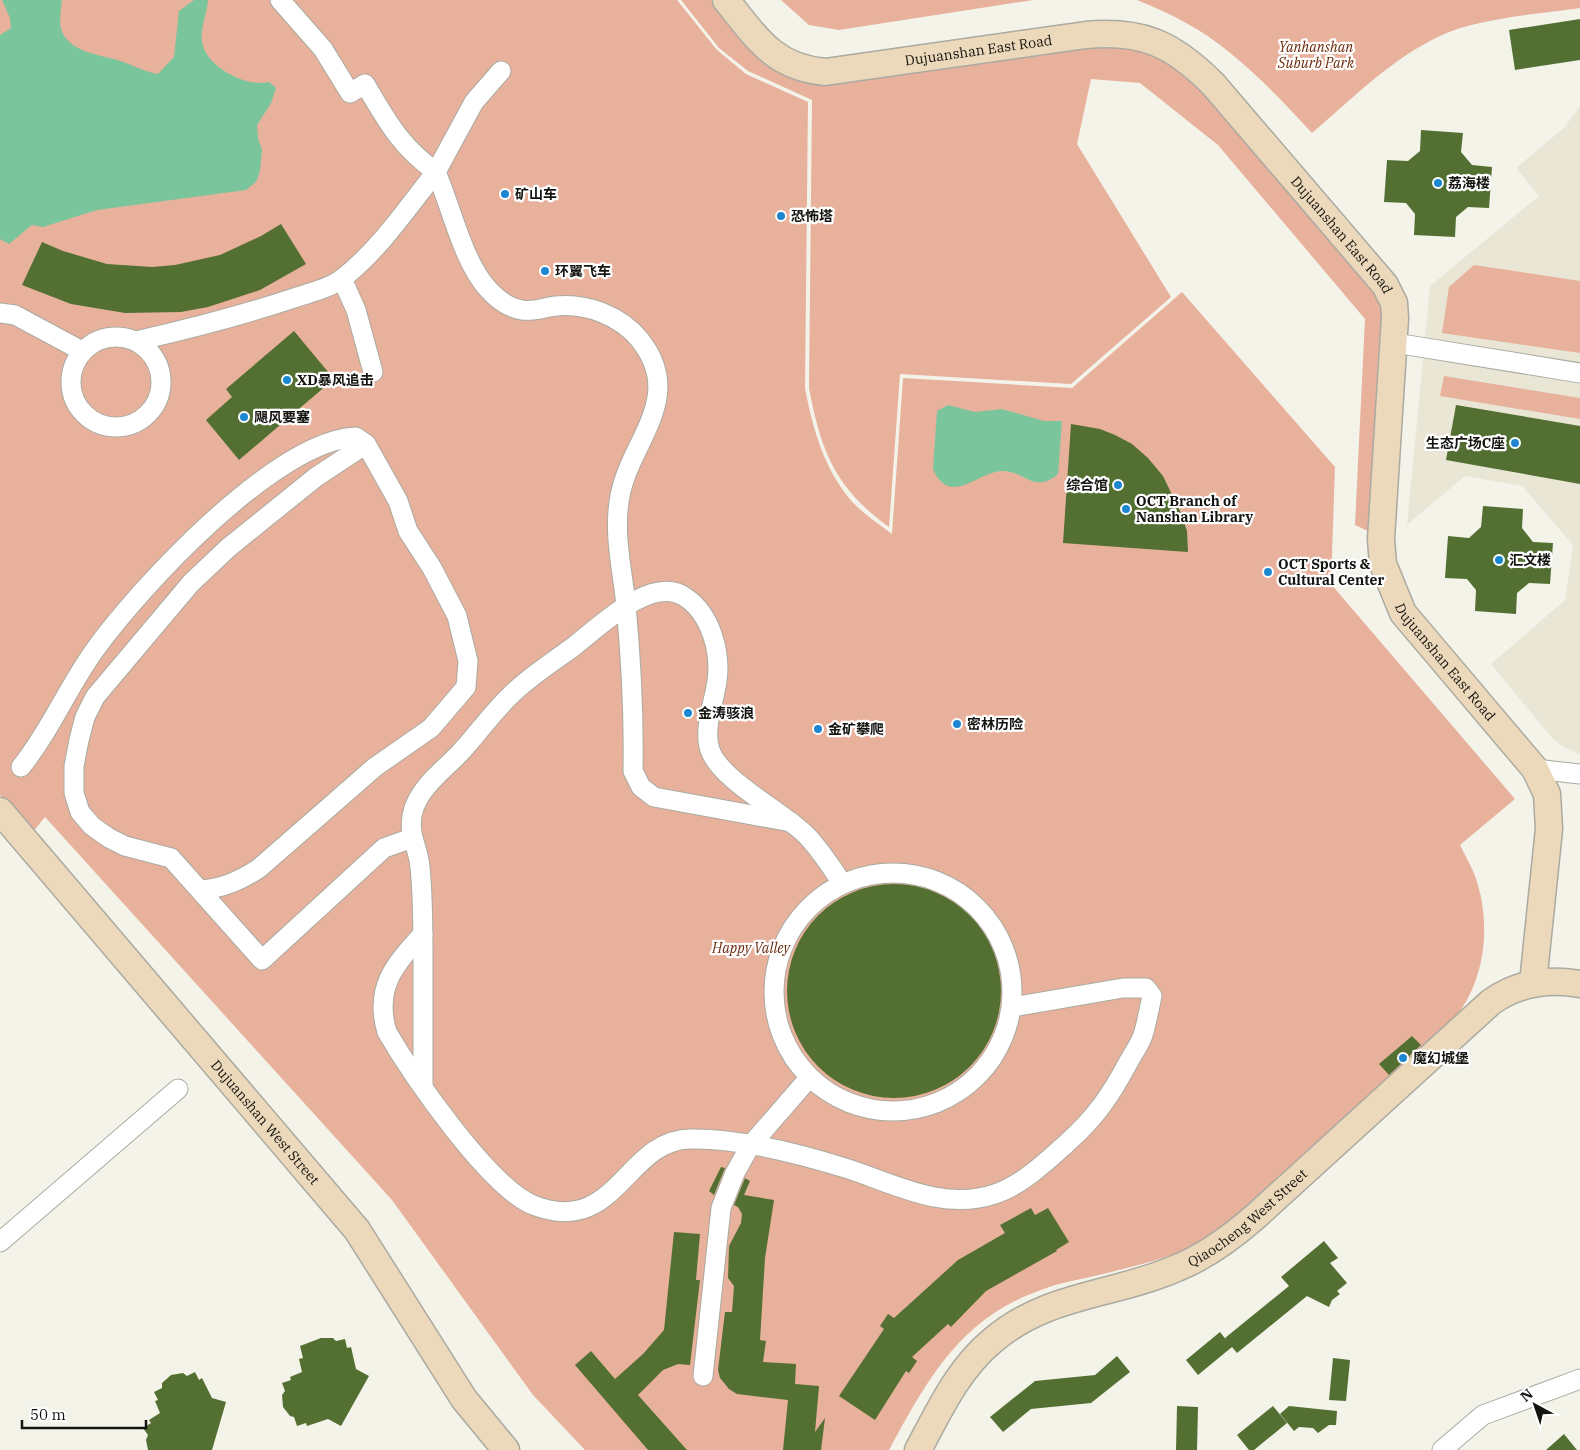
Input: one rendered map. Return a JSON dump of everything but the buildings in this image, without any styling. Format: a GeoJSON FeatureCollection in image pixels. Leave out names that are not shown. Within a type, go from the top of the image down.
{"type":"FeatureCollection","features":[{"type":"Feature","properties":{"kind":"street"},"geometry":{"type":"LineString","coordinates":[[280,0],[323,49],[350,93],[365,84],[395,133],[412,155],[436,172],[477,276],[504,304],[523,310],[572,306],[600,312],[628,328],[641,341],[650,356],[656,373],[658,391],[656,409],[650,426],[624,477],[617,515],[617,535],[626,605],[633,771],[640,787],[654,797],[670,802],[791,822]]}},
{"type":"Feature","properties":{"kind":"street","name":"Dujuanshan East Road"},"geometry":{"type":"LineString","coordinates":[[726,0],[755,35],[779,58],[806,70],[826,72],[1107,33],[1142,37],[1169,47],[1198,69],[1245,119],[1385,285],[1394,303],[1395,343],[1381,539],[1383,564],[1400,605],[1413,626],[1535,769],[1547,794],[1549,808],[1534,983]]}},
{"type":"Feature","properties":{"kind":"street"},"geometry":{"type":"LineString","coordinates":[[136,341],[198,327],[264,308],[327,287],[342,279],[388,231],[436,172],[474,102],[501,71]]}},
{"type":"Feature","properties":{"kind":"street"},"geometry":{"type":"LineString","coordinates":[[342,279],[356,310],[373,372]]}},
{"type":"Feature","properties":{"kind":"street"},"geometry":{"type":"LineString","coordinates":[[0,313],[15,315],[82,352]]}},
{"type":"Feature","properties":{"kind":"street"},"geometry":{"type":"LineString","coordinates":[[108,337],[124,337],[136,341],[148,349],[157,362],[161,375],[161,389],[150,413],[138,422],[125,427],[102,426],[86,416],[76,404],[70,381],[73,366],[82,352],[97,340],[108,337]]}},
{"type":"Feature","properties":{"kind":"street"},"geometry":{"type":"LineString","coordinates":[[1395,343],[1580,373]]}},
{"type":"Feature","properties":{"kind":"street"},"geometry":{"type":"LineString","coordinates":[[21,767],[36,748],[73,681],[94,650],[127,609],[216,520],[256,485],[285,464],[310,451],[345,437],[356,437],[366,444],[398,502],[408,531],[432,568],[457,616],[468,661],[466,687],[431,728],[375,767],[258,869],[237,882],[218,889],[201,890]]}},
{"type":"Feature","properties":{"kind":"street"},"geometry":{"type":"LineString","coordinates":[[366,444],[316,477],[228,548],[172,605],[95,697],[85,716],[79,740],[74,766],[74,793],[80,812],[92,826],[125,846],[170,858],[201,890],[262,960],[384,848],[412,838]]}},
{"type":"Feature","properties":{"kind":"street"},"geometry":{"type":"LineString","coordinates":[[148,587],[172,605]]}},
{"type":"Feature","properties":{"kind":"street"},"geometry":{"type":"LineString","coordinates":[[423,1086],[423,934],[420,864],[412,838],[411,821],[415,807],[425,789],[439,771],[469,742],[489,716],[516,690],[626,605],[651,595],[669,592],[683,595],[694,604],[707,623],[717,655],[717,679],[708,729],[708,744],[712,754],[730,776],[807,836],[824,856],[842,883]]}},
{"type":"Feature","properties":{"kind":"street"},"geometry":{"type":"LineString","coordinates":[[1535,769],[1580,774]]}},
{"type":"Feature","properties":{"kind":"street","name":"Dujuanshan West Street"},"geometry":{"type":"LineString","coordinates":[[0,811],[357,1230],[464,1399],[506,1450]]}},
{"type":"Feature","properties":{"kind":"street"},"geometry":{"type":"LineString","coordinates":[[876,873],[913,873],[948,885],[972,900],[991,922],[1004,946],[1012,976],[1012,1006],[1003,1038],[986,1067],[962,1089],[932,1104],[900,1111],[867,1109],[836,1097],[809,1078],[786,1048],[774,1011],[774,973],[787,936],[810,906],[842,883],[876,873]]}},
{"type":"Feature","properties":{"kind":"street"},"geometry":{"type":"LineString","coordinates":[[423,934],[400,959],[389,976],[385,988],[383,1017],[388,1032],[397,1049],[446,1120],[507,1188],[533,1205],[557,1210],[584,1210],[601,1202],[646,1158],[668,1142],[690,1139],[750,1146],[836,1166],[911,1193],[940,1198],[967,1199],[994,1194],[1016,1184],[1051,1158],[1092,1121],[1114,1089],[1143,1036],[1152,996],[1146,988],[1123,988],[1012,1006]]}},
{"type":"Feature","properties":{"kind":"street","name":"Qiaocheng West Street"},"geometry":{"type":"LineString","coordinates":[[918,1450],[946,1397],[966,1367],[991,1341],[1010,1326],[1043,1308],[1177,1268],[1214,1248],[1234,1235],[1256,1216],[1491,1002],[1514,989],[1534,983],[1580,984]]}},
{"type":"Feature","properties":{"kind":"street"},"geometry":{"type":"LineString","coordinates":[[703,1376],[720,1208],[735,1173],[750,1146],[780,1109],[809,1078]]}},
{"type":"Feature","properties":{"kind":"street"},"geometry":{"type":"LineString","coordinates":[[0,1242],[178,1089]]}},
{"type":"Feature","properties":{"kind":"street"},"geometry":{"type":"LineString","coordinates":[[1442,1450],[1483,1415],[1580,1379]]}},
{"type":"Feature","properties":{"kind":"shaded area"},"geometry":{"type":"Polygon","coordinates":[[[2,0],[62,0],[61,30],[67,40],[73,45],[93,54],[158,74],[174,57],[179,11],[194,0],[208,0],[202,42],[211,60],[239,79],[260,83],[269,82],[276,88],[271,103],[257,125],[258,138],[262,150],[260,171],[256,182],[246,190],[97,210],[43,227],[32,225],[9,244],[0,239],[0,35],[11,28],[10,18],[2,0]]]}},
{"type":"Feature","properties":{"kind":"shaded area"},"geometry":{"type":"Polygon","coordinates":[[[1580,106],[1580,754],[1564,747],[1552,738],[1491,664],[1565,600],[1573,545],[1522,486],[1465,476],[1407,525],[1430,286],[1539,196],[1516,168],[1564,128],[1580,106]]]}},
{"type":"Feature","properties":{"kind":"shaded area"},"geometry":{"type":"Polygon","coordinates":[[[948,405],[975,412],[1002,409],[1044,421],[1062,421],[1058,474],[1050,480],[1036,482],[1004,471],[985,475],[957,487],[948,486],[940,480],[933,469],[937,411],[948,405]]]}},
{"type":"Feature","properties":{"kind":"green space","name":"Happy Valley"},"geometry":{"type":"Polygon","coordinates":[[[0,0],[677,0],[717,50],[746,74],[808,102],[805,388],[819,443],[837,481],[855,505],[892,534],[903,378],[1072,388],[1182,292],[1335,467],[1331,584],[1515,799],[1460,845],[1480,891],[1484,922],[1480,968],[1464,1006],[1442,1033],[1217,1234],[1176,1254],[1133,1267],[1049,1287],[1013,1302],[988,1317],[967,1334],[932,1376],[889,1450],[585,1450],[533,1395],[392,1200],[45,817],[32,833],[0,795],[0,0]]]}},
{"type":"Feature","properties":{"kind":"green space"},"geometry":{"type":"Polygon","coordinates":[[[681,0],[722,0],[790,69],[1086,39],[1168,51],[1390,304],[1372,533],[1355,525],[1365,319],[1218,145],[1140,83],[1091,79],[1077,144],[1171,297],[1071,384],[900,374],[889,527],[855,498],[833,466],[819,431],[809,388],[812,100],[748,71],[719,48],[681,0]]]}},
{"type":"Feature","properties":{"kind":"green space"},"geometry":{"type":"Polygon","coordinates":[[[781,0],[1033,0],[839,30],[809,25],[781,0]]]}},
{"type":"Feature","properties":{"kind":"green space","name":"Yanhanshan Suburb Park"},"geometry":{"type":"Polygon","coordinates":[[[1137,0],[1580,0],[1580,8],[1473,24],[1442,35],[1406,55],[1390,67],[1312,133],[1269,88],[1220,45],[1180,20],[1137,0]]]}},
{"type":"Feature","properties":{"kind":"green space"},"geometry":{"type":"Polygon","coordinates":[[[1474,265],[1580,281],[1580,353],[1442,333],[1449,287],[1474,265]]]}},
{"type":"Feature","properties":{"kind":"green space"},"geometry":{"type":"Polygon","coordinates":[[[1444,376],[1580,398],[1580,419],[1440,396],[1444,376]]]}},
{"type":"Feature","properties":{"kind":"place","name":"荔海楼"},"geometry":{"type":"Point","coordinates":[1438,183]}},
{"type":"Feature","properties":{"kind":"place","name":"矿山车"},"geometry":{"type":"Point","coordinates":[505,194]}},
{"type":"Feature","properties":{"kind":"place","name":"恐怖塔"},"geometry":{"type":"Point","coordinates":[781,216]}},
{"type":"Feature","properties":{"kind":"place","name":"环翼飞车"},"geometry":{"type":"Point","coordinates":[545,271]}},
{"type":"Feature","properties":{"kind":"place","name":"XD暴风追击"},"geometry":{"type":"Point","coordinates":[287,380]}},
{"type":"Feature","properties":{"kind":"place","name":"飓风要塞"},"geometry":{"type":"Point","coordinates":[244,417]}},
{"type":"Feature","properties":{"kind":"place","name":"生态广场C座"},"geometry":{"type":"Point","coordinates":[1515,443]}},
{"type":"Feature","properties":{"kind":"place","name":"综合馆"},"geometry":{"type":"Point","coordinates":[1118,485]}},
{"type":"Feature","properties":{"kind":"place","name":"OCT Branch of Nanshan Library"},"geometry":{"type":"Point","coordinates":[1126,509]}},
{"type":"Feature","properties":{"kind":"place","name":"汇文楼"},"geometry":{"type":"Point","coordinates":[1499,560]}},
{"type":"Feature","properties":{"kind":"place","name":"OCT Sports & Cultural Center"},"geometry":{"type":"Point","coordinates":[1268,572]}},
{"type":"Feature","properties":{"kind":"place","name":"金涛骇浪"},"geometry":{"type":"Point","coordinates":[688,713]}},
{"type":"Feature","properties":{"kind":"place","name":"密林历险"},"geometry":{"type":"Point","coordinates":[957,724]}},
{"type":"Feature","properties":{"kind":"place","name":"金矿攀爬"},"geometry":{"type":"Point","coordinates":[818,729]}},
{"type":"Feature","properties":{"kind":"place","name":"魔幻城堡"},"geometry":{"type":"Point","coordinates":[1403,1058]}}]}
